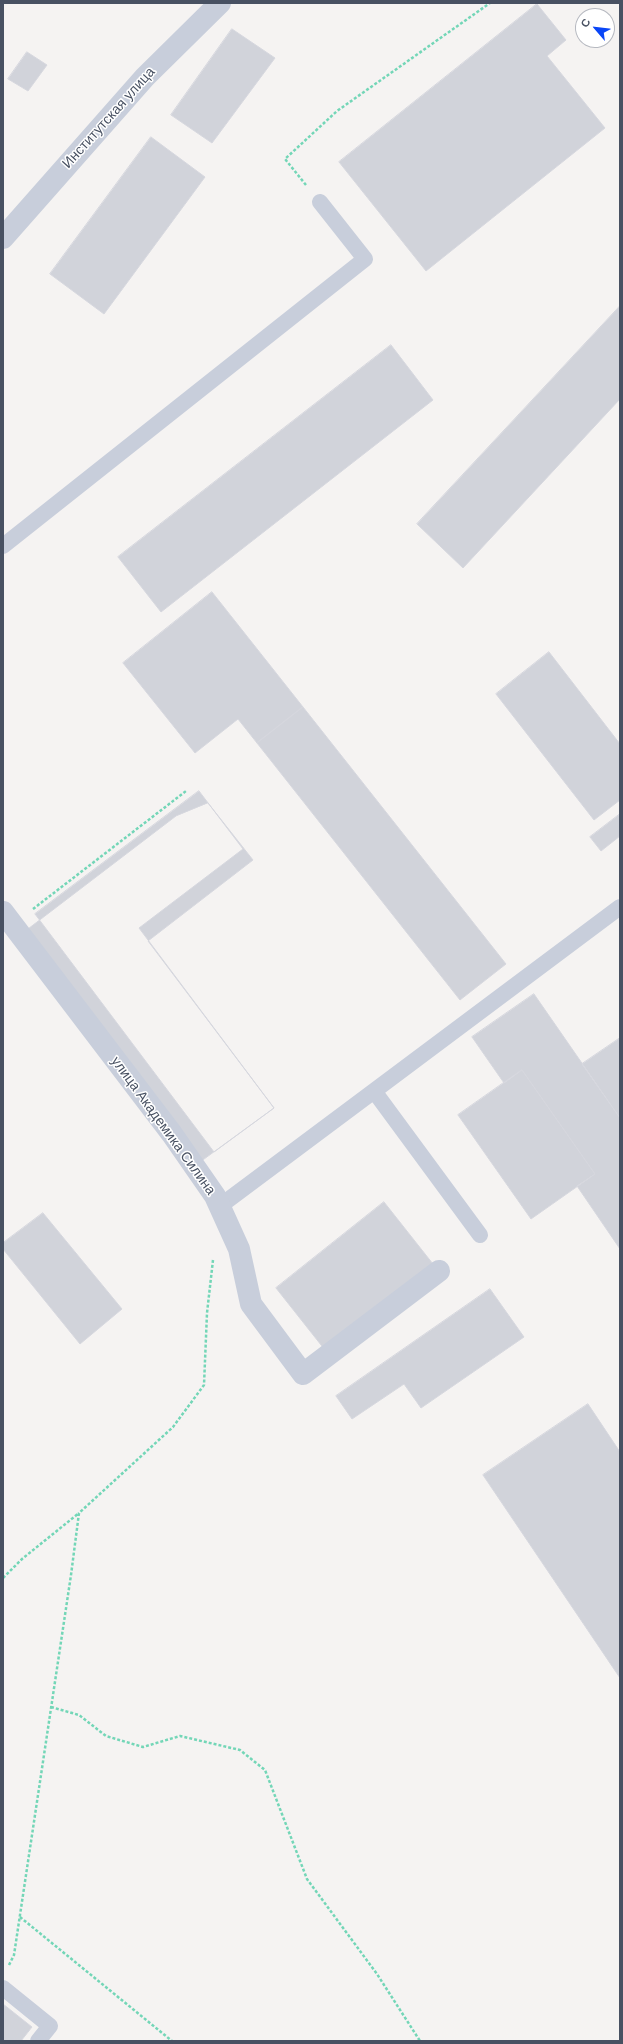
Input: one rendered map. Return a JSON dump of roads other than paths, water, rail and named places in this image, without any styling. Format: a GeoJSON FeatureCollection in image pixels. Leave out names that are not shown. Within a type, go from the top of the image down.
{"type":"FeatureCollection","features":[{"type":"Feature","properties":{"kind":"street","name":"Институтская улица"},"geometry":{"type":"LineString","coordinates":[[3,238],[145,77],[220,3]]}},
{"type":"Feature","properties":{"kind":"street","name":"улица Академика Силина"},"geometry":{"type":"LineString","coordinates":[[3,912],[172,1134],[215,1196],[239,1249],[251,1304],[303,1374],[438,1271]]}},
{"type":"Feature","properties":{"kind":"lane"},"geometry":{"type":"LineString","coordinates":[[3,546],[365,259],[320,202]]}},
{"type":"Feature","properties":{"kind":"lane"},"geometry":{"type":"LineString","coordinates":[[220,1206],[620,907]]}},
{"type":"Feature","properties":{"kind":"lane"},"geometry":{"type":"LineString","coordinates":[[374,1091],[480,1235]]}},
{"type":"Feature","properties":{"kind":"lane"},"geometry":{"type":"LineString","coordinates":[[3,1988],[50,2026],[38,2041]]}}]}
